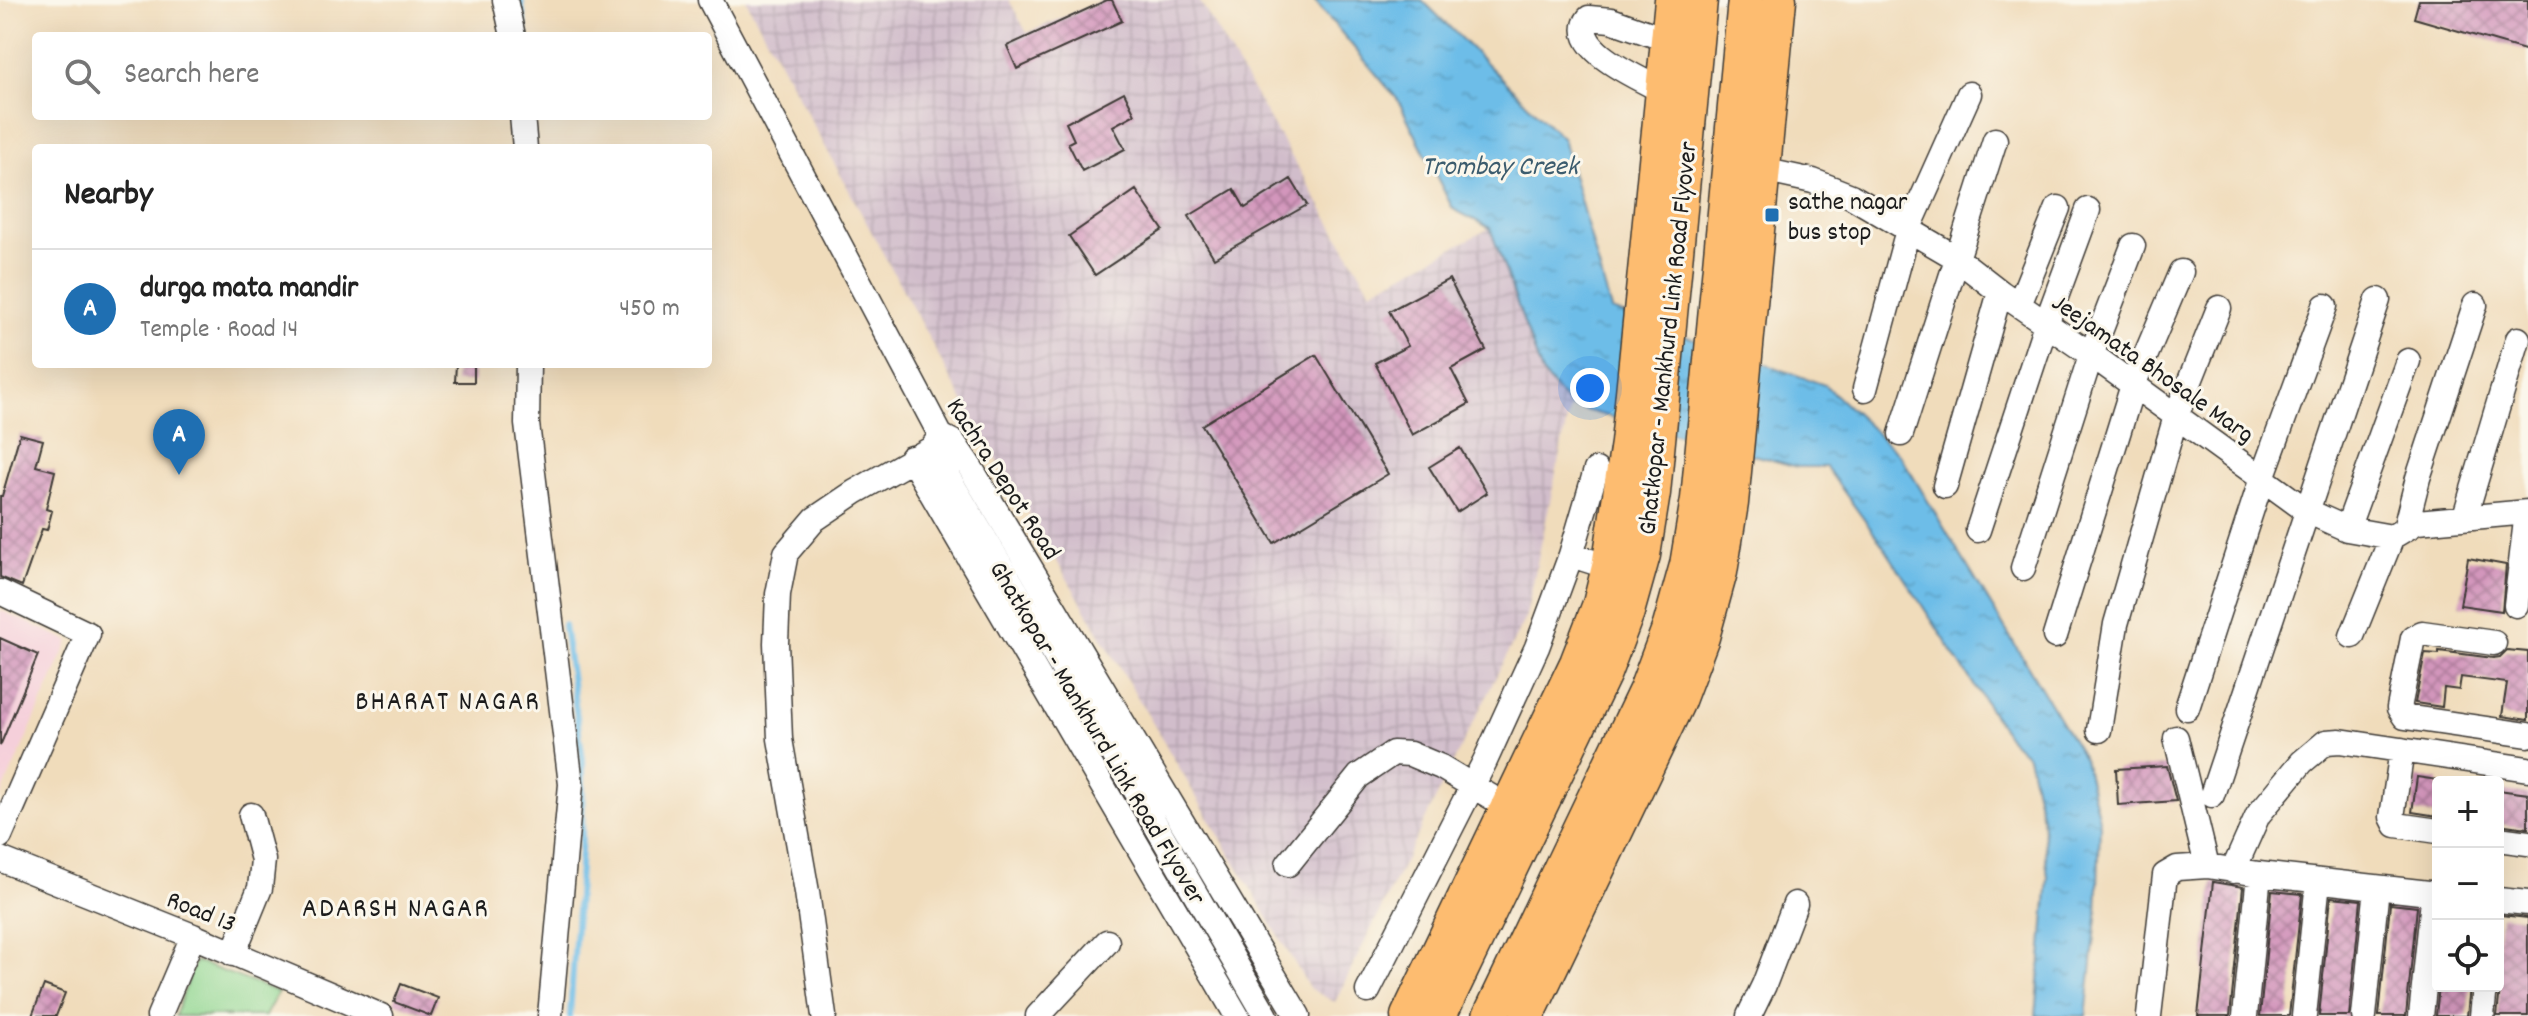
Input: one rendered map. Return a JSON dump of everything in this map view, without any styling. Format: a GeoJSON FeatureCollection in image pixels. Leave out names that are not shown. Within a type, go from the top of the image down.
{"type":"FeatureCollection","features":[{"type":"Feature","properties":{"kind":"highway","name":"Ghatkopar - Mankhurd Link Road Flyover"},"geometry":{"type":"LineString","coordinates":[[1490,1016],[1646,690],[1670,626],[1687,565],[1698,499],[1745,0]]}},
{"type":"Feature","properties":{"kind":"highway"},"geometry":{"type":"LineString","coordinates":[[1527,1016],[1677,703],[1702,637],[1720,572],[1731,503],[1779,0]]}},
{"type":"Feature","properties":{"kind":"highway","name":"Ghatkopar - Mankhurd Link Road Flyover"},"geometry":{"type":"LineString","coordinates":[[1439,1016],[1604,673],[1627,612],[1643,555],[1653,493],[1676,2]]}},
{"type":"Feature","properties":{"kind":"highway"},"geometry":{"type":"LineString","coordinates":[[1408,1016],[1573,672],[1600,604],[1609,567],[1628,443],[1668,40],[1676,2]]}},
{"type":"Feature","properties":{"kind":"street"},"geometry":{"type":"LineString","coordinates":[[505,0],[512,32]]}},
{"type":"Feature","properties":{"kind":"street","name":"Kachra Depot Road"},"geometry":{"type":"LineString","coordinates":[[710,0],[928,448],[953,442],[970,467],[1298,1016]]}},
{"type":"Feature","properties":{"kind":"street"},"geometry":{"type":"LineString","coordinates":[[1663,91],[1594,50],[1585,39],[1585,25],[1589,18],[1602,18],[1668,40]]}},
{"type":"Feature","properties":{"kind":"street"},"geometry":{"type":"LineString","coordinates":[[1865,389],[1908,230],[1969,94]]}},
{"type":"Feature","properties":{"kind":"street"},"geometry":{"type":"LineString","coordinates":[[522,120],[525,144]]}},
{"type":"Feature","properties":{"kind":"street"},"geometry":{"type":"LineString","coordinates":[[1901,434],[1955,257],[1995,140]]}},
{"type":"Feature","properties":{"kind":"street","name":"Jeejamata Bhosale Marg"},"geometry":{"type":"LineString","coordinates":[[1762,170],[1813,181],[1851,196],[1955,257],[2307,511],[2347,529],[2399,533],[2417,522],[2465,516],[2527,521]]}},
{"type":"Feature","properties":{"kind":"street"},"geometry":{"type":"LineString","coordinates":[[1945,486],[2010,299],[2058,208]]}},
{"type":"Feature","properties":{"kind":"street"},"geometry":{"type":"LineString","coordinates":[[1978,530],[2046,324],[2088,210]]}},
{"type":"Feature","properties":{"kind":"street"},"geometry":{"type":"LineString","coordinates":[[2023,568],[2091,355],[2133,246]]}},
{"type":"Feature","properties":{"kind":"street"},"geometry":{"type":"LineString","coordinates":[[2055,636],[2133,385],[2181,272]]}},
{"type":"Feature","properties":{"kind":"street"},"geometry":{"type":"LineString","coordinates":[[2212,795],[2378,300]]}},
{"type":"Feature","properties":{"kind":"street"},"geometry":{"type":"LineString","coordinates":[[2352,636],[2399,533],[2475,305]]}},
{"type":"Feature","properties":{"kind":"street"},"geometry":{"type":"LineString","coordinates":[[2187,708],[2262,478],[2325,306]]}},
{"type":"Feature","properties":{"kind":"street"},"geometry":{"type":"LineString","coordinates":[[2099,730],[2116,624],[2176,416],[2219,308]]}},
{"type":"Feature","properties":{"kind":"street"},"geometry":{"type":"LineString","coordinates":[[2465,516],[2518,339]]}},
{"type":"Feature","properties":{"kind":"street"},"geometry":{"type":"LineString","coordinates":[[2347,529],[2408,361]]}},
{"type":"Feature","properties":{"kind":"street"},"geometry":{"type":"LineString","coordinates":[[528,368],[527,424],[571,784],[550,1016]]}},
{"type":"Feature","properties":{"kind":"street"},"geometry":{"type":"LineString","coordinates":[[824,1016],[807,892],[780,739],[776,643],[778,594],[786,553],[815,519],[928,448],[1237,1016]]}},
{"type":"Feature","properties":{"kind":"street","name":"Ghatkopar - Mankhurd Link Road Flyover"},"geometry":{"type":"LineString","coordinates":[[928,448],[1139,796],[1266,1016]]}},
{"type":"Feature","properties":{"kind":"street"},"geometry":{"type":"LineString","coordinates":[[1368,991],[1472,786],[1533,655],[1571,555],[1596,470]]}},
{"type":"Feature","properties":{"kind":"street"},"geometry":{"type":"LineString","coordinates":[[2516,605],[2527,521]]}},
{"type":"Feature","properties":{"kind":"street"},"geometry":{"type":"LineString","coordinates":[[1571,555],[1609,567]]}},
{"type":"Feature","properties":{"kind":"street"},"geometry":{"type":"LineString","coordinates":[[0,592],[88,634],[0,836]]}},
{"type":"Feature","properties":{"kind":"street"},"geometry":{"type":"LineString","coordinates":[[2494,643],[2422,633],[2413,638],[2399,708],[2405,717],[2528,735]]}},
{"type":"Feature","properties":{"kind":"street"},"geometry":{"type":"LineString","coordinates":[[1533,655],[1573,672]]}},
{"type":"Feature","properties":{"kind":"street"},"geometry":{"type":"LineString","coordinates":[[2464,759],[2469,728]]}},
{"type":"Feature","properties":{"kind":"street"},"geometry":{"type":"LineString","coordinates":[[2176,738],[2207,866]]}},
{"type":"Feature","properties":{"kind":"street"},"geometry":{"type":"LineString","coordinates":[[2233,871],[2258,815],[2302,762],[2326,742],[2340,741],[2528,769]]}},
{"type":"Feature","properties":{"kind":"street"},"geometry":{"type":"LineString","coordinates":[[2402,750],[2392,817],[2396,825],[2432,830]]}},
{"type":"Feature","properties":{"kind":"street"},"geometry":{"type":"LineString","coordinates":[[1288,864],[1359,776],[1393,753],[1410,754],[1441,767],[1508,807]]}},
{"type":"Feature","properties":{"kind":"street"},"geometry":{"type":"LineString","coordinates":[[233,954],[260,888],[263,860],[251,815]]}},
{"type":"Feature","properties":{"kind":"street"},"geometry":{"type":"LineString","coordinates":[[2504,840],[2528,843]]}},
{"type":"Feature","properties":{"kind":"street","name":"Road 13"},"geometry":{"type":"LineString","coordinates":[[0,859],[381,1016]]}},
{"type":"Feature","properties":{"kind":"street"},"geometry":{"type":"LineString","coordinates":[[2149,1016],[2165,875],[2177,868],[2207,866],[2432,896]]}},
{"type":"Feature","properties":{"kind":"street"},"geometry":{"type":"LineString","coordinates":[[2245,1016],[2259,874]]}},
{"type":"Feature","properties":{"kind":"street"},"geometry":{"type":"LineString","coordinates":[[2304,1016],[2318,881]]}},
{"type":"Feature","properties":{"kind":"street"},"geometry":{"type":"LineString","coordinates":[[2364,1016],[2376,897]]}},
{"type":"Feature","properties":{"kind":"street"},"geometry":{"type":"LineString","coordinates":[[2504,901],[2528,903]]}},
{"type":"Feature","properties":{"kind":"street"},"geometry":{"type":"LineString","coordinates":[[1749,1016],[1795,904]]}},
{"type":"Feature","properties":{"kind":"street"},"geometry":{"type":"LineString","coordinates":[[2421,1016],[2433,920]]}},
{"type":"Feature","properties":{"kind":"street"},"geometry":{"type":"LineString","coordinates":[[159,1016],[193,936]]}},
{"type":"Feature","properties":{"kind":"street"},"geometry":{"type":"LineString","coordinates":[[1038,1016],[1107,942]]}},
{"type":"Feature","properties":{"kind":"street"},"geometry":{"type":"LineString","coordinates":[[2482,1016],[2484,992]]}},
{"type":"Feature","properties":{"kind":"shaded area"},"geometry":{"type":"Polygon","coordinates":[[[746,0],[1009,0],[1027,33],[1103,0],[1199,0],[1371,291],[1490,228],[1542,373],[1570,406],[1526,616],[1335,1002],[1310,989],[971,416],[746,0]]]}},
{"type":"Feature","properties":{"kind":"shaded area"},"geometry":{"type":"Polygon","coordinates":[[[0,610],[69,641],[0,798],[0,610]]]}},
{"type":"Feature","properties":{"kind":"green space"},"geometry":{"type":"Polygon","coordinates":[[[195,961],[278,992],[265,1016],[175,1016],[195,961]]]}},
{"type":"Feature","properties":{"kind":"water","name":"Trombay Creek"},"geometry":{"type":"Polygon","coordinates":[[[1314,0],[1422,0],[1563,139],[1611,310],[1825,385],[1900,455],[2084,759],[2100,823],[2097,917],[2086,1016],[2036,1016],[2048,878],[2042,818],[2028,756],[2008,737],[1884,547],[1826,467],[1798,467],[1570,406],[1542,373],[1490,228],[1453,209],[1398,100],[1314,0]]]}},
{"type":"Feature","properties":{"kind":"building"},"geometry":{"type":"Polygon","coordinates":[[[1112,0],[1122,21],[1017,69],[1007,46],[1112,0]]]}},
{"type":"Feature","properties":{"kind":"building"},"geometry":{"type":"Polygon","coordinates":[[[2419,0],[2528,0],[2528,51],[2414,18],[2419,0]]]}},
{"type":"Feature","properties":{"kind":"building"},"geometry":{"type":"Polygon","coordinates":[[[1124,92],[1135,114],[1113,126],[1125,149],[1082,171],[1068,143],[1074,140],[1066,123],[1124,92]]]}},
{"type":"Feature","properties":{"kind":"building"},"geometry":{"type":"Polygon","coordinates":[[[1291,179],[1307,205],[1214,258],[1189,216],[1234,189],[1245,208],[1291,179]]]}},
{"type":"Feature","properties":{"kind":"building"},"geometry":{"type":"Polygon","coordinates":[[[1136,190],[1163,230],[1095,275],[1069,236],[1136,190]]]}},
{"type":"Feature","properties":{"kind":"building"},"geometry":{"type":"Polygon","coordinates":[[[1449,279],[1486,350],[1451,369],[1469,404],[1412,435],[1375,363],[1408,346],[1389,311],[1449,279]]]}},
{"type":"Feature","properties":{"kind":"building"},"geometry":{"type":"Polygon","coordinates":[[[1316,355],[1388,474],[1274,543],[1202,425],[1316,355]]]}},
{"type":"Feature","properties":{"kind":"building"},"geometry":{"type":"Polygon","coordinates":[[[456,368],[474,368],[474,382],[455,382],[456,368]]]}},
{"type":"Feature","properties":{"kind":"building"},"geometry":{"type":"Polygon","coordinates":[[[20,434],[43,440],[36,466],[55,471],[46,509],[52,511],[47,530],[42,529],[22,586],[0,577],[0,496],[20,434]]]}},
{"type":"Feature","properties":{"kind":"building"},"geometry":{"type":"Polygon","coordinates":[[[1460,448],[1487,493],[1457,512],[1429,467],[1460,448]]]}},
{"type":"Feature","properties":{"kind":"building"},"geometry":{"type":"Polygon","coordinates":[[[2468,558],[2506,565],[2502,611],[2460,605],[2468,558]]]}},
{"type":"Feature","properties":{"kind":"building"},"geometry":{"type":"Polygon","coordinates":[[[0,638],[38,655],[0,746],[0,638]]]}},
{"type":"Feature","properties":{"kind":"building"},"geometry":{"type":"Polygon","coordinates":[[[2507,650],[2528,652],[2528,720],[2502,716],[2507,683],[2461,677],[2459,690],[2444,688],[2442,707],[2415,703],[2425,653],[2439,654],[2439,651],[2493,658],[2500,657],[2507,650]]]}},
{"type":"Feature","properties":{"kind":"building"},"geometry":{"type":"Polygon","coordinates":[[[2167,766],[2176,801],[2118,805],[2116,769],[2167,766]]]}},
{"type":"Feature","properties":{"kind":"building"},"geometry":{"type":"Polygon","coordinates":[[[2417,777],[2432,779],[2432,815],[2412,812],[2417,777]]]}},
{"type":"Feature","properties":{"kind":"building"},"geometry":{"type":"Polygon","coordinates":[[[2504,791],[2528,794],[2528,828],[2504,825],[2504,791]]]}},
{"type":"Feature","properties":{"kind":"building"},"geometry":{"type":"Polygon","coordinates":[[[2213,882],[2243,887],[2230,1016],[2198,1016],[2213,882]]]}},
{"type":"Feature","properties":{"kind":"building"},"geometry":{"type":"Polygon","coordinates":[[[2272,891],[2302,894],[2289,1016],[2260,1016],[2272,891]]]}},
{"type":"Feature","properties":{"kind":"building"},"geometry":{"type":"Polygon","coordinates":[[[2331,897],[2361,900],[2349,1016],[2319,1016],[2331,897]]]}},
{"type":"Feature","properties":{"kind":"building"},"geometry":{"type":"Polygon","coordinates":[[[2390,904],[2417,907],[2406,1016],[2379,1016],[2390,904]]]}},
{"type":"Feature","properties":{"kind":"building"},"geometry":{"type":"Polygon","coordinates":[[[2504,915],[2528,918],[2528,1016],[2497,1016],[2500,992],[2504,992],[2504,915]]]}},
{"type":"Feature","properties":{"kind":"building"},"geometry":{"type":"Polygon","coordinates":[[[401,984],[438,998],[431,1016],[394,1002],[401,984]]]}},
{"type":"Feature","properties":{"kind":"building"},"geometry":{"type":"Polygon","coordinates":[[[44,985],[65,993],[56,1016],[32,1016],[44,985]]]}},
{"type":"Feature","properties":{"kind":"building"},"geometry":{"type":"Polygon","coordinates":[[[2438,992],[2469,992],[2467,1016],[2436,1016],[2438,992]]]}},
{"type":"Feature","properties":{"kind":"waterway"},"geometry":{"type":"LineString","coordinates":[[521,0],[525,32]]}},
{"type":"Feature","properties":{"kind":"waterway"},"geometry":{"type":"LineString","coordinates":[[564,625],[583,760],[582,836],[570,1016]]}},
{"type":"Feature","properties":{"kind":"place","name":"sathe nagar bus stop"},"geometry":{"type":"Point","coordinates":[1772,215]}},
{"type":"Feature","properties":{"kind":"place","name":"durga mata mandir"},"geometry":{"type":"Point","coordinates":[179,475]}},
{"type":"Feature","properties":{"kind":"district","name":"BHARAT NAGAR"},"geometry":{"type":"Point","coordinates":[448,699]}},
{"type":"Feature","properties":{"kind":"district","name":"ADARSH NAGAR"},"geometry":{"type":"Point","coordinates":[396,906]}}]}
